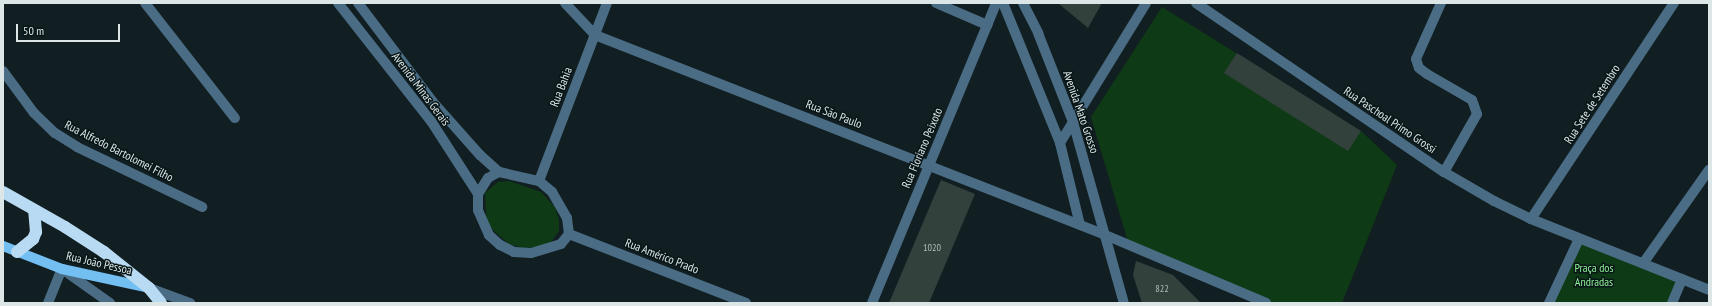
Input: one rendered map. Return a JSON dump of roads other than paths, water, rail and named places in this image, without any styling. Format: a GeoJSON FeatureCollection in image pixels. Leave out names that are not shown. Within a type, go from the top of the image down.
{"type":"FeatureCollection","features":[{"type":"Feature","properties":{"kind":"highway"},"geometry":{"type":"LineString","coordinates":[[3,192],[104,252],[149,288],[161,303]]}},
{"type":"Feature","properties":{"kind":"highway"},"geometry":{"type":"LineString","coordinates":[[17,252],[33,238],[36,232],[34,210]]}},
{"type":"Feature","properties":{"kind":"main road","name":"Rua João Pessoa"},"geometry":{"type":"LineString","coordinates":[[3,246],[62,269],[149,288]]}},
{"type":"Feature","properties":{"kind":"street"},"geometry":{"type":"LineString","coordinates":[[145,3],[235,118]]}},
{"type":"Feature","properties":{"kind":"street","name":"Avenida Minas Gerais"},"geometry":{"type":"LineString","coordinates":[[338,3],[431,121],[478,194]]}},
{"type":"Feature","properties":{"kind":"street","name":"Avenida Minas Gerais"},"geometry":{"type":"LineString","coordinates":[[358,3],[432,101],[480,155],[499,172]]}},
{"type":"Feature","properties":{"kind":"street","name":"Rua São Paulo"},"geometry":{"type":"LineString","coordinates":[[565,3],[595,35],[1103,234],[1266,303]]}},
{"type":"Feature","properties":{"kind":"street","name":"Rua Bahia"},"geometry":{"type":"LineString","coordinates":[[538,181],[608,3]]}},
{"type":"Feature","properties":{"kind":"street"},"geometry":{"type":"LineString","coordinates":[[936,3],[987,25]]}},
{"type":"Feature","properties":{"kind":"street","name":"Rua Floriano Peixoto"},"geometry":{"type":"LineString","coordinates":[[872,303],[996,3]]}},
{"type":"Feature","properties":{"kind":"street"},"geometry":{"type":"LineString","coordinates":[[1003,3],[1060,143],[1080,225]]}},
{"type":"Feature","properties":{"kind":"street","name":"Avenida Mato Grosso"},"geometry":{"type":"LineString","coordinates":[[1023,3],[1038,33],[1073,122],[1103,234],[1124,303]]}},
{"type":"Feature","properties":{"kind":"street"},"geometry":{"type":"LineString","coordinates":[[1060,143],[1146,3]]}},
{"type":"Feature","properties":{"kind":"street","name":"Rua Paschoal Primo Grossi"},"geometry":{"type":"LineString","coordinates":[[1196,3],[1444,172],[1494,202],[1579,239]]}},
{"type":"Feature","properties":{"kind":"street"},"geometry":{"type":"LineString","coordinates":[[1441,3],[1416,59],[1419,68],[1427,74],[1472,100],[1477,114],[1444,172]]}},
{"type":"Feature","properties":{"kind":"street","name":"Rua Sete de Setembro"},"geometry":{"type":"LineString","coordinates":[[1531,219],[1674,3]]}},
{"type":"Feature","properties":{"kind":"street","name":"Rua Alfredo Bartolomei Filho"},"geometry":{"type":"LineString","coordinates":[[3,71],[34,112],[55,133],[77,147],[202,207]]}},
{"type":"Feature","properties":{"kind":"street"},"geometry":{"type":"LineString","coordinates":[[1644,262],[1709,170]]}},
{"type":"Feature","properties":{"kind":"street"},"geometry":{"type":"LineString","coordinates":[[499,172],[538,181],[560,204],[567,218],[569,234],[561,244],[546,251],[514,252],[500,245],[483,225],[478,210],[478,194],[488,178],[499,172]]}},
{"type":"Feature","properties":{"kind":"street","name":"Rua Américo Prado"},"geometry":{"type":"LineString","coordinates":[[569,234],[746,303]]}},
{"type":"Feature","properties":{"kind":"street"},"geometry":{"type":"LineString","coordinates":[[1549,303],[1579,239],[1644,262],[1709,290]]}},
{"type":"Feature","properties":{"kind":"street"},"geometry":{"type":"LineString","coordinates":[[48,303],[62,269],[110,303]]}},
{"type":"Feature","properties":{"kind":"street"},"geometry":{"type":"LineString","coordinates":[[1672,303],[1682,279]]}},
{"type":"Feature","properties":{"kind":"street","name":"Rua João Pessoa"},"geometry":{"type":"LineString","coordinates":[[149,288],[190,303]]}},
{"type":"Feature","properties":{"kind":"park label","name":"Praça dos Andradas"},"geometry":{"type":"Point","coordinates":[1594,275]}}]}
